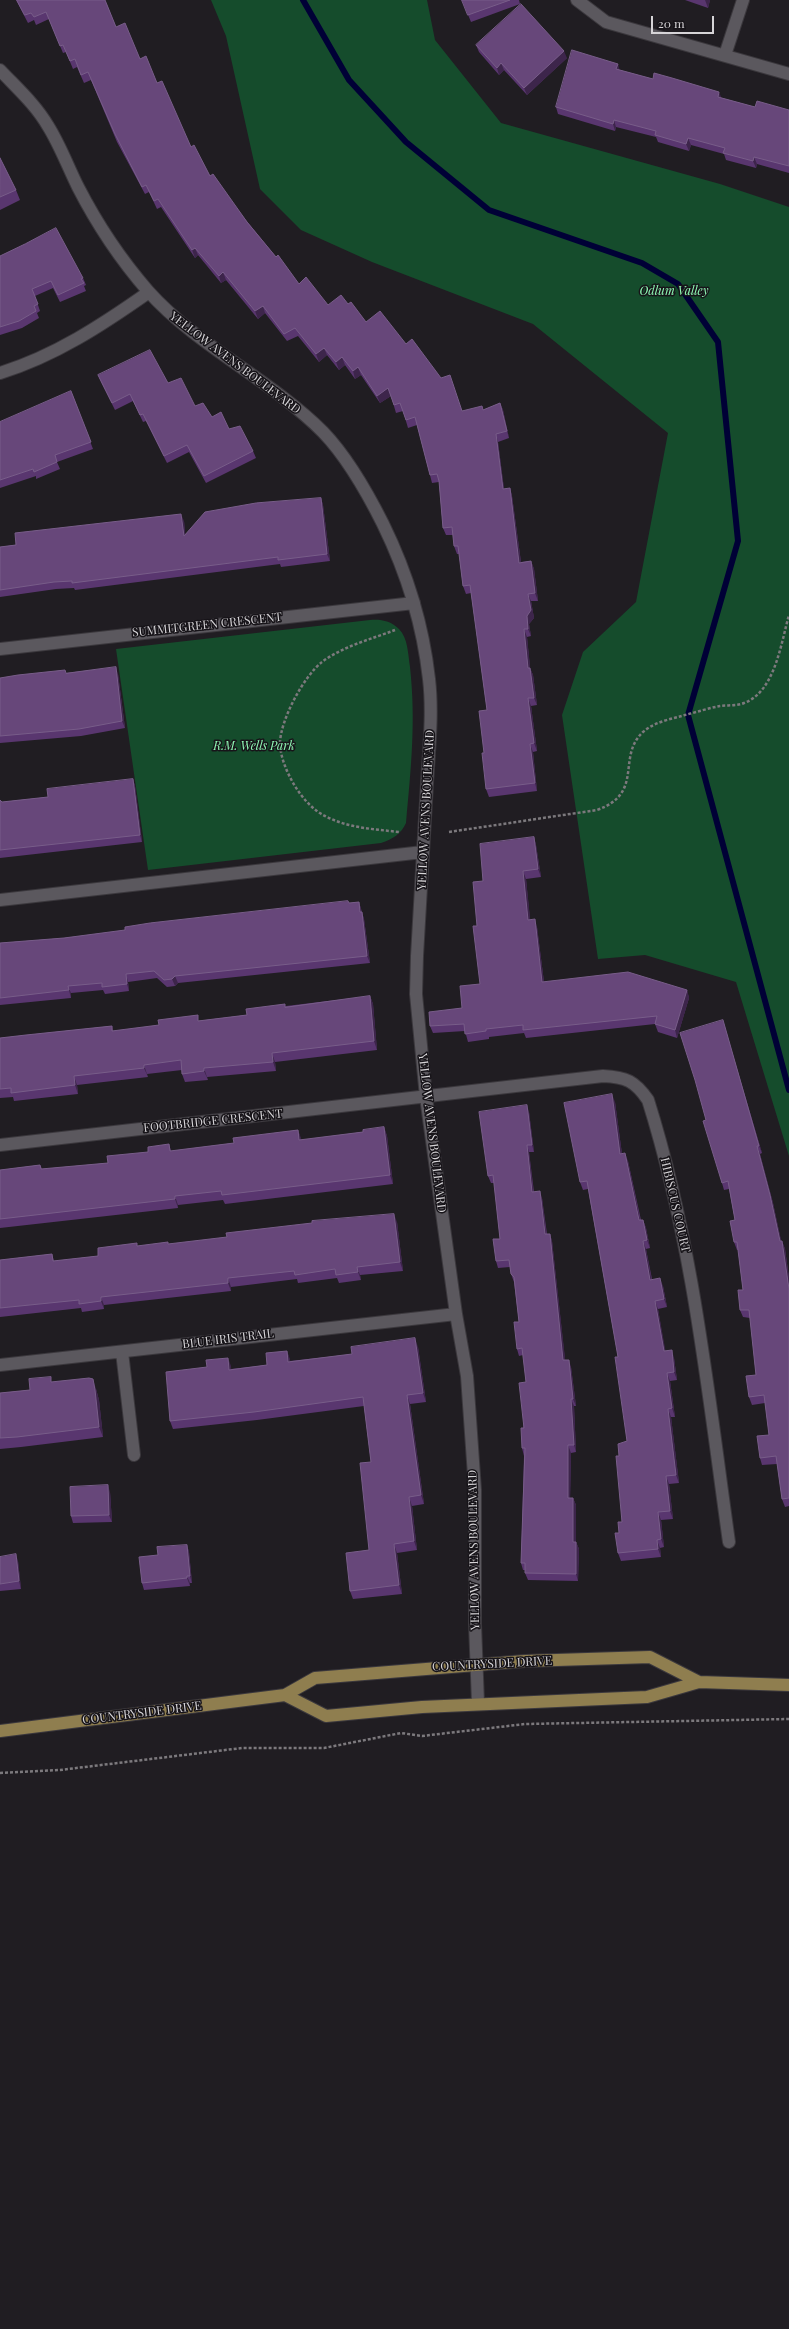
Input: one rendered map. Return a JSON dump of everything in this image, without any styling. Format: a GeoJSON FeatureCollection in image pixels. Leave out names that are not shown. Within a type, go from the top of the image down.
{"type":"FeatureCollection","features":[{"type":"Feature","properties":{"kind":"main road","name":"COUNTRYSIDE DRIVE"},"geometry":{"type":"LineString","coordinates":[[0,1730],[285,1695],[315,1678],[477,1664],[650,1657],[699,1682]]}},
{"type":"Feature","properties":{"kind":"main road","name":"COUNTRYSIDE DRIVE"},"geometry":{"type":"LineString","coordinates":[[285,1695],[326,1716],[478,1703],[647,1697],[699,1682],[789,1685]]}},
{"type":"Feature","properties":{"kind":"street"},"geometry":{"type":"LineString","coordinates":[[577,0],[591,13],[606,22],[789,74]]}},
{"type":"Feature","properties":{"kind":"street"},"geometry":{"type":"LineString","coordinates":[[725,55],[743,0]]}},
{"type":"Feature","properties":{"kind":"street","name":"YELLOW AVENS BOULEVARD"},"geometry":{"type":"LineString","coordinates":[[2,77],[35,108],[48,126],[79,189],[111,242],[126,265],[149,292],[167,311],[280,394],[324,433],[346,460],[376,511],[398,556],[414,603],[425,644],[431,702],[416,994],[426,1097],[456,1314],[467,1376],[475,1490],[478,1703]]}},
{"type":"Feature","properties":{"kind":"street"},"geometry":{"type":"LineString","coordinates":[[0,373],[35,361],[60,350],[149,292]]}},
{"type":"Feature","properties":{"kind":"street","name":"SUMMITGREEN CRESCENT"},"geometry":{"type":"LineString","coordinates":[[0,649],[414,603]]}},
{"type":"Feature","properties":{"kind":"street"},"geometry":{"type":"LineString","coordinates":[[0,900],[423,852]]}},
{"type":"Feature","properties":{"kind":"street","name":"HIBISCUS COURT"},"geometry":{"type":"LineString","coordinates":[[426,1097],[603,1076],[620,1076],[638,1085],[648,1100],[680,1221],[700,1331],[730,1542]]}},
{"type":"Feature","properties":{"kind":"street","name":"FOOTBRIDGE CRESCENT"},"geometry":{"type":"LineString","coordinates":[[0,1145],[426,1097]]}},
{"type":"Feature","properties":{"kind":"street","name":"BLUE IRIS TRAIL"},"geometry":{"type":"LineString","coordinates":[[0,1365],[456,1314]]}},
{"type":"Feature","properties":{"kind":"street"},"geometry":{"type":"LineString","coordinates":[[122,1352],[134,1455]]}},
{"type":"Feature","properties":{"kind":"path"},"geometry":{"type":"LineString","coordinates":[[449,832],[596,810],[607,807],[616,800],[625,787],[632,751],[636,741],[652,726],[673,718],[720,707],[743,704],[763,691],[769,681],[789,615]]}},
{"type":"Feature","properties":{"kind":"path"},"geometry":{"type":"LineString","coordinates":[[395,630],[343,650],[312,670],[287,716],[280,742],[281,756],[287,771],[302,796],[324,816],[350,826],[399,832]]}},
{"type":"Feature","properties":{"kind":"path"},"geometry":{"type":"LineString","coordinates":[[0,1773],[60,1770],[242,1748],[324,1748],[401,1733],[422,1736],[525,1724],[789,1719]]}},
{"type":"Feature","properties":{"kind":"green space","name":"Odlum Valley"},"geometry":{"type":"Polygon","coordinates":[[[211,0],[427,0],[435,40],[501,123],[720,184],[789,207],[789,1156],[736,982],[645,955],[598,959],[562,715],[583,652],[636,602],[668,433],[533,324],[372,262],[301,230],[260,189],[226,36],[211,0]]]}},
{"type":"Feature","properties":{"kind":"green space","name":"R.M. Wells Park"},"geometry":{"type":"Polygon","coordinates":[[[370,620],[386,621],[396,626],[404,637],[408,652],[412,687],[413,726],[406,823],[402,830],[393,838],[381,843],[148,870],[116,649],[370,620]]]}},
{"type":"Feature","properties":{"kind":"building"},"geometry":{"type":"Polygon","coordinates":[[[17,0],[105,0],[116,27],[125,23],[140,59],[146,56],[157,83],[162,81],[191,147],[194,145],[210,176],[213,174],[247,222],[276,257],[278,255],[299,284],[306,277],[328,305],[341,295],[348,304],[351,302],[366,322],[380,311],[406,344],[412,339],[441,378],[450,375],[462,411],[482,406],[483,410],[500,403],[507,431],[496,434],[503,489],[510,488],[519,563],[531,561],[535,593],[528,594],[531,610],[527,616],[528,629],[524,629],[528,668],[530,668],[534,698],[528,698],[534,743],[530,744],[535,783],[486,789],[482,753],[484,753],[479,711],[487,710],[470,585],[463,586],[458,546],[454,546],[452,527],[443,528],[439,481],[437,474],[430,475],[415,417],[406,420],[400,403],[394,405],[388,388],[377,396],[358,367],[353,371],[342,357],[336,362],[324,348],[316,354],[295,328],[284,334],[263,306],[255,311],[223,272],[219,276],[195,248],[192,250],[158,199],[154,201],[146,185],[142,187],[115,134],[88,72],[81,75],[75,59],[70,61],[63,45],[60,46],[46,12],[34,17],[31,13],[25,15],[17,0]]]}},
{"type":"Feature","properties":{"kind":"building"},"geometry":{"type":"Polygon","coordinates":[[[462,0],[510,0],[468,15],[462,0]]]}},
{"type":"Feature","properties":{"kind":"building"},"geometry":{"type":"Polygon","coordinates":[[[521,4],[564,51],[524,88],[501,63],[497,68],[476,45],[521,4]]]}},
{"type":"Feature","properties":{"kind":"building"},"geometry":{"type":"Polygon","coordinates":[[[572,50],[618,64],[616,69],[653,79],[654,73],[719,92],[718,97],[755,107],[757,101],[789,110],[789,166],[754,157],[753,161],[723,153],[725,148],[688,138],[686,144],[655,135],[656,131],[614,120],[613,124],[556,107],[572,50]]]}},
{"type":"Feature","properties":{"kind":"building"},"geometry":{"type":"Polygon","coordinates":[[[0,158],[16,190],[0,197],[0,158]]]}},
{"type":"Feature","properties":{"kind":"building"},"geometry":{"type":"Polygon","coordinates":[[[56,228],[83,278],[81,279],[84,283],[58,295],[51,281],[32,289],[38,304],[34,306],[36,311],[19,321],[0,327],[0,256],[56,228]]]}},
{"type":"Feature","properties":{"kind":"building"},"geometry":{"type":"Polygon","coordinates":[[[150,350],[168,383],[181,378],[195,406],[203,403],[212,417],[221,412],[229,429],[240,426],[253,451],[204,476],[187,445],[164,456],[143,414],[140,415],[130,394],[112,403],[98,375],[150,350]]]}},
{"type":"Feature","properties":{"kind":"building"},"geometry":{"type":"Polygon","coordinates":[[[71,391],[91,442],[55,455],[57,462],[34,472],[33,469],[0,480],[0,422],[71,391]]]}},
{"type":"Feature","properties":{"kind":"building"},"geometry":{"type":"Polygon","coordinates":[[[321,498],[327,554],[278,560],[278,557],[72,583],[72,581],[54,582],[0,590],[0,547],[16,545],[15,533],[181,514],[184,536],[205,512],[256,503],[321,498]]]}},
{"type":"Feature","properties":{"kind":"building"},"geometry":{"type":"Polygon","coordinates":[[[116,667],[122,721],[79,729],[0,736],[0,678],[65,670],[66,673],[116,667]]]}},
{"type":"Feature","properties":{"kind":"building"},"geometry":{"type":"Polygon","coordinates":[[[133,779],[140,835],[0,850],[0,800],[2,802],[48,797],[47,789],[133,779]]]}},
{"type":"Feature","properties":{"kind":"building"},"geometry":{"type":"Polygon","coordinates":[[[534,837],[538,869],[523,871],[528,920],[535,919],[542,982],[628,972],[687,990],[675,1030],[655,1024],[657,1016],[523,1030],[523,1025],[486,1029],[486,1031],[465,1034],[464,1024],[430,1026],[429,1012],[462,1008],[460,986],[480,984],[473,926],[477,926],[473,882],[483,881],[480,844],[534,837]]]}},
{"type":"Feature","properties":{"kind":"building"},"geometry":{"type":"Polygon","coordinates":[[[348,901],[349,903],[359,902],[360,912],[362,912],[367,956],[175,976],[172,979],[164,980],[154,971],[126,974],[127,984],[102,987],[102,983],[68,986],[69,990],[0,998],[0,943],[64,938],[125,930],[125,927],[150,923],[348,901]]]}},
{"type":"Feature","properties":{"kind":"building"},"geometry":{"type":"Polygon","coordinates":[[[370,996],[374,1041],[272,1053],[273,1062],[204,1068],[204,1071],[182,1074],[181,1060],[144,1065],[144,1068],[74,1076],[75,1085],[11,1093],[11,1088],[0,1089],[0,1038],[112,1026],[112,1031],[159,1025],[158,1020],[198,1015],[198,1021],[247,1015],[246,1009],[285,1004],[285,1007],[370,996]]]}},
{"type":"Feature","properties":{"kind":"building"},"geometry":{"type":"Polygon","coordinates":[[[723,1020],[759,1146],[757,1146],[780,1241],[782,1241],[789,1289],[789,1498],[782,1499],[776,1456],[760,1458],[757,1436],[769,1435],[764,1395],[749,1397],[746,1376],[756,1375],[749,1310],[740,1310],[738,1290],[743,1290],[737,1242],[734,1242],[730,1221],[735,1220],[728,1181],[722,1183],[703,1121],[706,1120],[695,1080],[680,1033],[723,1020]]]}},
{"type":"Feature","properties":{"kind":"building"},"geometry":{"type":"Polygon","coordinates":[[[612,1094],[620,1154],[625,1153],[639,1220],[643,1220],[647,1240],[643,1241],[650,1280],[660,1278],[664,1299],[655,1301],[664,1351],[672,1350],[674,1372],[667,1373],[672,1408],[668,1409],[676,1475],[666,1476],[670,1511],[658,1512],[661,1539],[657,1540],[658,1549],[618,1553],[615,1533],[619,1533],[618,1522],[622,1522],[616,1456],[619,1456],[618,1444],[627,1441],[615,1357],[618,1357],[587,1181],[580,1182],[564,1103],[612,1094]]]}},
{"type":"Feature","properties":{"kind":"building"},"geometry":{"type":"Polygon","coordinates":[[[527,1105],[532,1145],[527,1145],[532,1192],[540,1191],[545,1234],[550,1234],[563,1360],[569,1360],[573,1399],[571,1399],[574,1445],[568,1445],[568,1498],[573,1498],[573,1542],[576,1542],[576,1574],[525,1573],[525,1563],[521,1563],[525,1448],[522,1448],[521,1428],[524,1428],[519,1383],[526,1382],[522,1348],[517,1349],[514,1322],[519,1322],[514,1277],[511,1274],[509,1260],[496,1261],[493,1239],[500,1239],[493,1175],[488,1176],[479,1112],[527,1105]]]}},
{"type":"Feature","properties":{"kind":"building"},"geometry":{"type":"Polygon","coordinates":[[[384,1127],[390,1175],[222,1195],[221,1191],[175,1196],[175,1199],[0,1219],[0,1170],[40,1165],[41,1169],[108,1163],[107,1156],[148,1152],[148,1147],[169,1144],[170,1151],[234,1143],[233,1138],[298,1130],[299,1140],[363,1132],[363,1130],[384,1127]]]}},
{"type":"Feature","properties":{"kind":"building"},"geometry":{"type":"Polygon","coordinates":[[[394,1214],[400,1262],[357,1267],[358,1272],[336,1275],[335,1269],[295,1275],[294,1271],[228,1278],[228,1283],[101,1297],[101,1301],[79,1304],[79,1300],[0,1308],[0,1260],[52,1254],[53,1261],[98,1256],[98,1248],[137,1243],[137,1246],[168,1242],[168,1244],[227,1237],[226,1233],[312,1223],[312,1221],[394,1214]]]}},
{"type":"Feature","properties":{"kind":"building"},"geometry":{"type":"Polygon","coordinates":[[[415,1338],[423,1393],[407,1395],[421,1495],[409,1497],[414,1541],[394,1544],[399,1585],[350,1591],[346,1553],[369,1550],[360,1463],[371,1462],[363,1397],[254,1412],[170,1421],[166,1372],[207,1367],[206,1360],[228,1358],[229,1370],[267,1365],[266,1353],[287,1351],[288,1362],[352,1354],[351,1347],[415,1338]]]}},
{"type":"Feature","properties":{"kind":"building"},"geometry":{"type":"Polygon","coordinates":[[[51,1377],[51,1382],[89,1378],[93,1379],[99,1427],[0,1438],[0,1393],[30,1390],[29,1379],[51,1377]]]}},
{"type":"Feature","properties":{"kind":"building"},"geometry":{"type":"Polygon","coordinates":[[[108,1485],[109,1515],[71,1516],[70,1487],[108,1485]]]}},
{"type":"Feature","properties":{"kind":"building"},"geometry":{"type":"Polygon","coordinates":[[[187,1545],[190,1576],[187,1576],[187,1578],[142,1583],[139,1557],[158,1555],[157,1547],[187,1545]]]}},
{"type":"Feature","properties":{"kind":"building"},"geometry":{"type":"Polygon","coordinates":[[[16,1554],[19,1581],[0,1584],[0,1557],[16,1554]]]}},
{"type":"Feature","properties":{"kind":"waterway"},"geometry":{"type":"LineString","coordinates":[[303,0],[349,80],[406,142],[489,210],[642,263],[678,284],[718,342],[738,541],[688,715],[789,1090]]}}]}
